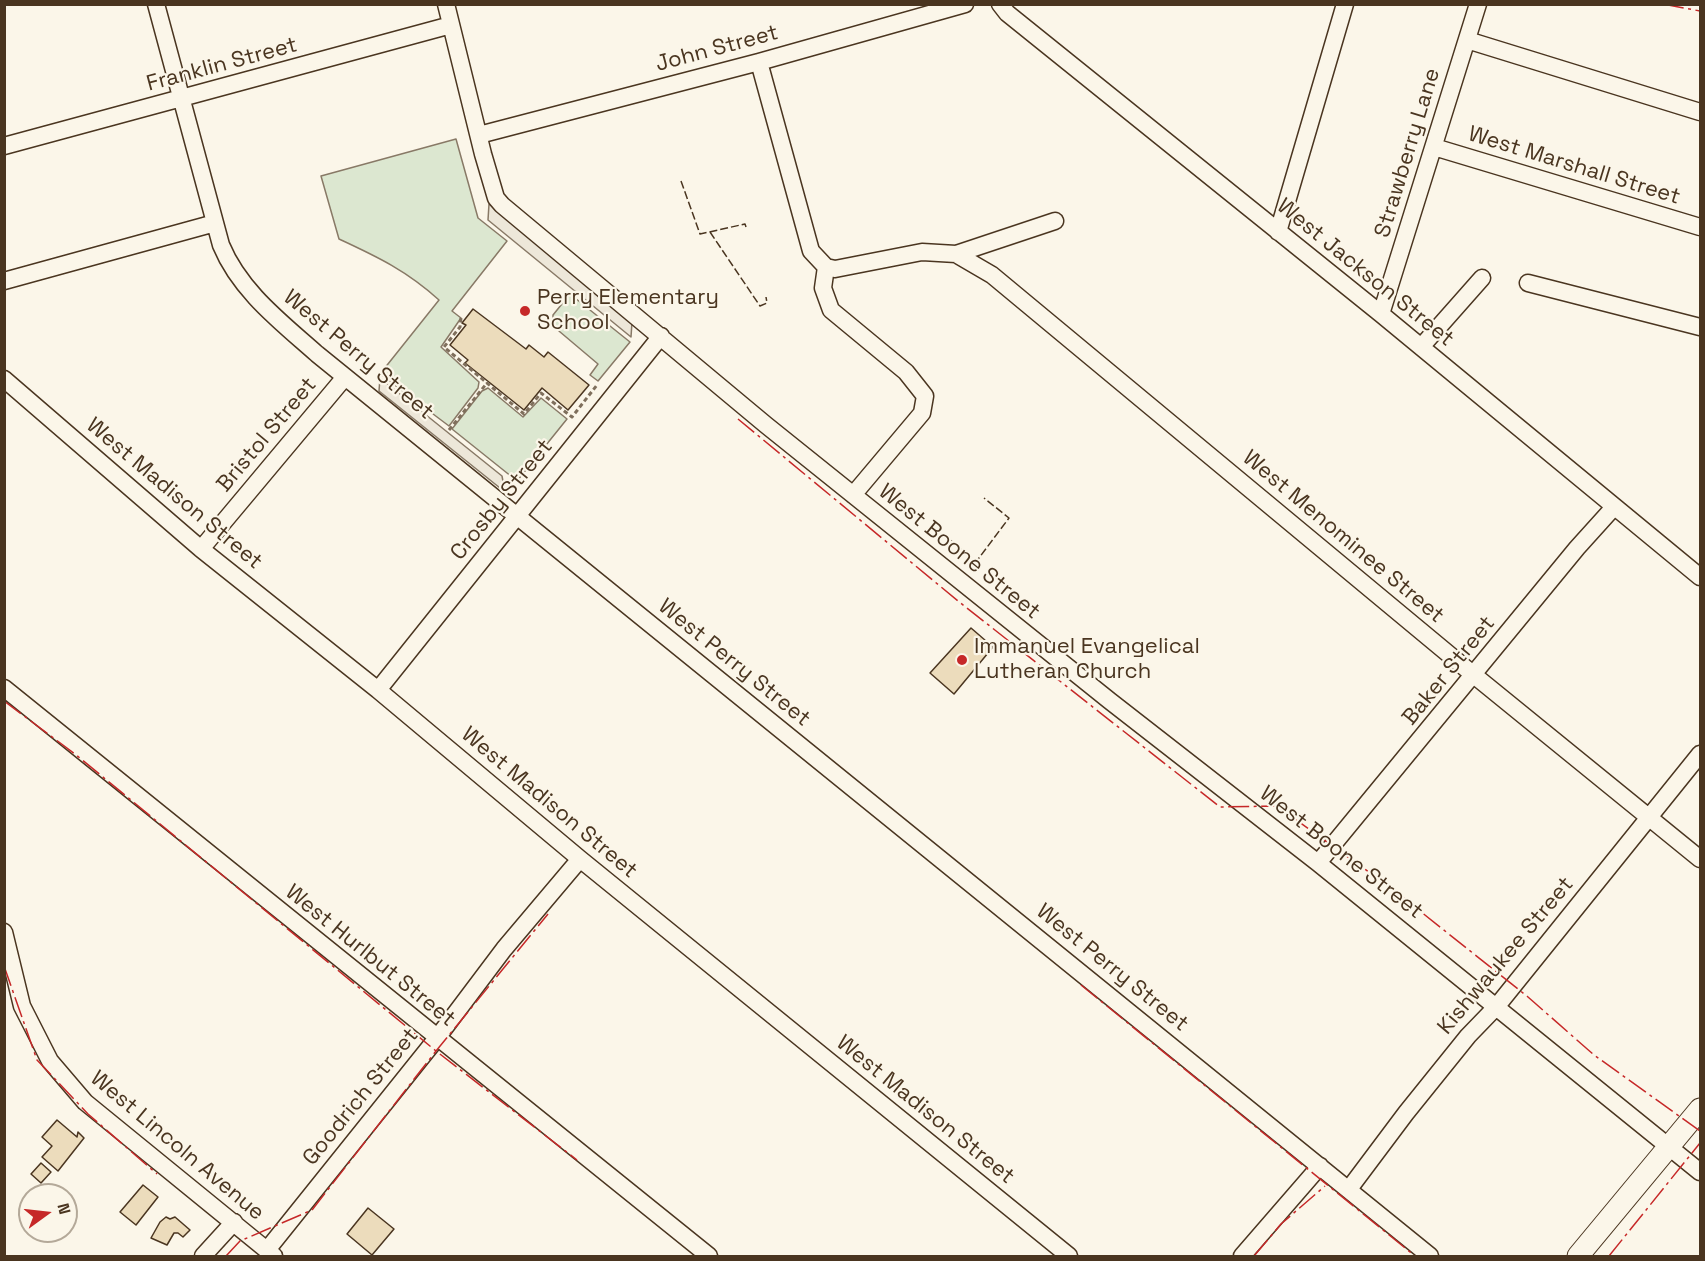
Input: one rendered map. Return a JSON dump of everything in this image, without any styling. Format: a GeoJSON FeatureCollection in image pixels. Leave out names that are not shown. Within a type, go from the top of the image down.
{"type":"FeatureCollection","features":[{"type":"Feature","properties":{"kind":"main road"},"geometry":{"type":"LineString","coordinates":[[1578,1257],[1701,1109]]}},
{"type":"Feature","properties":{"kind":"street","name":"West Perry Street"},"geometry":{"type":"LineString","coordinates":[[156,4],[221,246],[237,278],[270,312],[345,378],[1430,1257]]}},
{"type":"Feature","properties":{"kind":"street","name":"West Boone Street"},"geometry":{"type":"LineString","coordinates":[[446,4],[494,190],[502,206],[853,495],[1318,863],[1701,1172]]}},
{"type":"Feature","properties":{"kind":"street","name":"John Street"},"geometry":{"type":"LineString","coordinates":[[479,135],[759,62],[965,4]]}},
{"type":"Feature","properties":{"kind":"street","name":"West Jackson Street"},"geometry":{"type":"LineString","coordinates":[[1000,4],[1007,13],[1421,346],[1701,577]]}},
{"type":"Feature","properties":{"kind":"street"},"geometry":{"type":"LineString","coordinates":[[1278,232],[1345,4]]}},
{"type":"Feature","properties":{"kind":"street","name":"Strawberry Lane"},"geometry":{"type":"LineString","coordinates":[[1381,314],[1478,4]]}},
{"type":"Feature","properties":{"kind":"street","name":"Franklin Street"},"geometry":{"type":"LineString","coordinates":[[4,146],[451,25]]}},
{"type":"Feature","properties":{"kind":"street"},"geometry":{"type":"LineString","coordinates":[[1467,39],[1701,112]]}},
{"type":"Feature","properties":{"kind":"street"},"geometry":{"type":"LineString","coordinates":[[759,62],[811,251],[826,267],[835,269],[922,252],[956,255],[1055,221]]}},
{"type":"Feature","properties":{"kind":"street","name":"West Marshall Street"},"geometry":{"type":"LineString","coordinates":[[1434,147],[1701,227]]}},
{"type":"Feature","properties":{"kind":"street"},"geometry":{"type":"LineString","coordinates":[[4,281],[215,223]]}},
{"type":"Feature","properties":{"kind":"street","name":"West Menominee Street"},"geometry":{"type":"LineString","coordinates":[[956,255],[992,275],[1475,676],[1701,859]]}},
{"type":"Feature","properties":{"kind":"street"},"geometry":{"type":"LineString","coordinates":[[826,267],[823,288],[831,310],[906,372],[925,396],[922,413],[853,495]]}},
{"type":"Feature","properties":{"kind":"street"},"geometry":{"type":"LineString","coordinates":[[1421,346],[1482,278]]}},
{"type":"Feature","properties":{"kind":"street"},"geometry":{"type":"LineString","coordinates":[[1528,283],[1701,327]]}},
{"type":"Feature","properties":{"kind":"street","name":"Crosby Street"},"geometry":{"type":"LineString","coordinates":[[378,690],[661,336]]}},
{"type":"Feature","properties":{"kind":"street","name":"Bristol Street"},"geometry":{"type":"LineString","coordinates":[[201,549],[345,378]]}},
{"type":"Feature","properties":{"kind":"street","name":"West Madison Street"},"geometry":{"type":"LineString","coordinates":[[4,379],[201,549],[378,690],[580,860],[1069,1257]]}},
{"type":"Feature","properties":{"kind":"street","name":"Baker Street"},"geometry":{"type":"LineString","coordinates":[[1318,863],[1475,676],[1577,548],[1614,507]]}},
{"type":"Feature","properties":{"kind":"street","name":"West Hurlbut Street"},"geometry":{"type":"LineString","coordinates":[[4,688],[709,1257]]}},
{"type":"Feature","properties":{"kind":"street","name":"Kishwaukee Street"},"geometry":{"type":"LineString","coordinates":[[1348,1189],[1406,1113],[1497,1006],[1701,754]]}},
{"type":"Feature","properties":{"kind":"street","name":"Goodrich Street"},"geometry":{"type":"LineString","coordinates":[[271,1253],[504,949],[580,860]]}},
{"type":"Feature","properties":{"kind":"street","name":"West Lincoln Avenue"},"geometry":{"type":"LineString","coordinates":[[4,932],[22,1006],[50,1061],[85,1101],[271,1253]]}},
{"type":"Feature","properties":{"kind":"street"},"geometry":{"type":"LineString","coordinates":[[1242,1257],[1320,1166]]}},
{"type":"Feature","properties":{"kind":"street"},"geometry":{"type":"LineString","coordinates":[[203,1257],[234,1222]]}},
{"type":"Feature","properties":{"kind":"path"},"geometry":{"type":"LineString","coordinates":[[461,318],[460,327],[444,347],[524,414],[541,393],[572,417],[597,385]]}},
{"type":"Feature","properties":{"kind":"path"},"geometry":{"type":"LineString","coordinates":[[449,430],[487,383]]}},
{"type":"Feature","properties":{"kind":"green space"},"geometry":{"type":"Polygon","coordinates":[[[456,139],[478,218],[507,241],[452,311],[461,318],[441,347],[479,382],[478,388],[449,426],[380,374],[439,300],[392,265],[339,239],[321,176],[456,139]]]}},
{"type":"Feature","properties":{"kind":"green space"},"geometry":{"type":"Polygon","coordinates":[[[570,294],[630,342],[598,381],[590,375],[598,364],[553,326],[553,315],[570,294]]]}},
{"type":"Feature","properties":{"kind":"green space"},"geometry":{"type":"Polygon","coordinates":[[[488,388],[523,417],[541,398],[567,419],[517,481],[452,429],[482,391],[488,388]]]}},
{"type":"Feature","properties":{"kind":"shaded area"},"geometry":{"type":"Polygon","coordinates":[[[489,204],[632,322],[631,337],[488,220],[489,204]]]}},
{"type":"Feature","properties":{"kind":"shaded area"},"geometry":{"type":"Polygon","coordinates":[[[380,378],[502,476],[505,492],[379,391],[380,378]]]}},
{"type":"Feature","properties":{"kind":"building"},"geometry":{"type":"Polygon","coordinates":[[[473,309],[526,349],[529,345],[544,357],[548,352],[589,385],[568,410],[542,388],[524,410],[465,363],[468,360],[450,345],[466,325],[462,323],[473,309]]]}},
{"type":"Feature","properties":{"kind":"building","name":"Immanuel Evangelical Lutheran Church"},"geometry":{"type":"Polygon","coordinates":[[[971,628],[993,647],[954,694],[930,673],[971,628]]]}},
{"type":"Feature","properties":{"kind":"building"},"geometry":{"type":"Polygon","coordinates":[[[57,1120],[77,1137],[78,1132],[84,1138],[58,1171],[42,1157],[52,1146],[42,1137],[57,1120]]]}},
{"type":"Feature","properties":{"kind":"building"},"geometry":{"type":"Polygon","coordinates":[[[41,1163],[51,1172],[41,1183],[31,1174],[41,1163]]]}},
{"type":"Feature","properties":{"kind":"building"},"geometry":{"type":"Polygon","coordinates":[[[143,1185],[158,1197],[136,1225],[120,1212],[143,1185]]]}},
{"type":"Feature","properties":{"kind":"building"},"geometry":{"type":"Polygon","coordinates":[[[368,1208],[394,1229],[372,1255],[347,1234],[368,1208]]]}},
{"type":"Feature","properties":{"kind":"building"},"geometry":{"type":"Polygon","coordinates":[[[166,1217],[170,1219],[175,1217],[190,1230],[183,1237],[174,1233],[167,1245],[151,1238],[160,1222],[166,1217]]]}},
{"type":"Feature","properties":{"kind":"fence"},"geometry":{"type":"LineString","coordinates":[[681,181],[700,234],[745,224],[746,227]]}},
{"type":"Feature","properties":{"kind":"fence"},"geometry":{"type":"LineString","coordinates":[[710,232],[760,306],[767,303],[766,297]]}},
{"type":"Feature","properties":{"kind":"fence"},"geometry":{"type":"LineString","coordinates":[[949,539],[976,562],[1009,518],[984,498]]}},
{"type":"Feature","properties":{"kind":"power"},"geometry":{"type":"LineString","coordinates":[[1663,4],[1700,11]]}},
{"type":"Feature","properties":{"kind":"power"},"geometry":{"type":"LineString","coordinates":[[738,419],[958,601],[1220,807],[1277,806],[1391,888],[1528,997],[1594,1055],[1700,1131]]}},
{"type":"Feature","properties":{"kind":"power"},"geometry":{"type":"LineString","coordinates":[[4,701],[75,754],[436,1051],[577,1160]]}},
{"type":"Feature","properties":{"kind":"power"},"geometry":{"type":"LineString","coordinates":[[226,1256],[240,1241],[312,1210],[436,1051],[548,914]]}},
{"type":"Feature","properties":{"kind":"power"},"geometry":{"type":"LineString","coordinates":[[4,966],[37,1060],[88,1114],[157,1174]]}},
{"type":"Feature","properties":{"kind":"power"},"geometry":{"type":"LineString","coordinates":[[1081,985],[1415,1256]]}},
{"type":"Feature","properties":{"kind":"power"},"geometry":{"type":"LineString","coordinates":[[1609,1256],[1700,1143]]}},
{"type":"Feature","properties":{"kind":"power"},"geometry":{"type":"LineString","coordinates":[[1254,1256],[1281,1224],[1325,1186]]}},
{"type":"Feature","properties":{"kind":"place","name":"Perry Elementary School"},"geometry":{"type":"Point","coordinates":[525,311]}},
{"type":"Feature","properties":{"kind":"place","name":"Immanuel Evangelical Lutheran Church"},"geometry":{"type":"Point","coordinates":[962,660]}}]}
